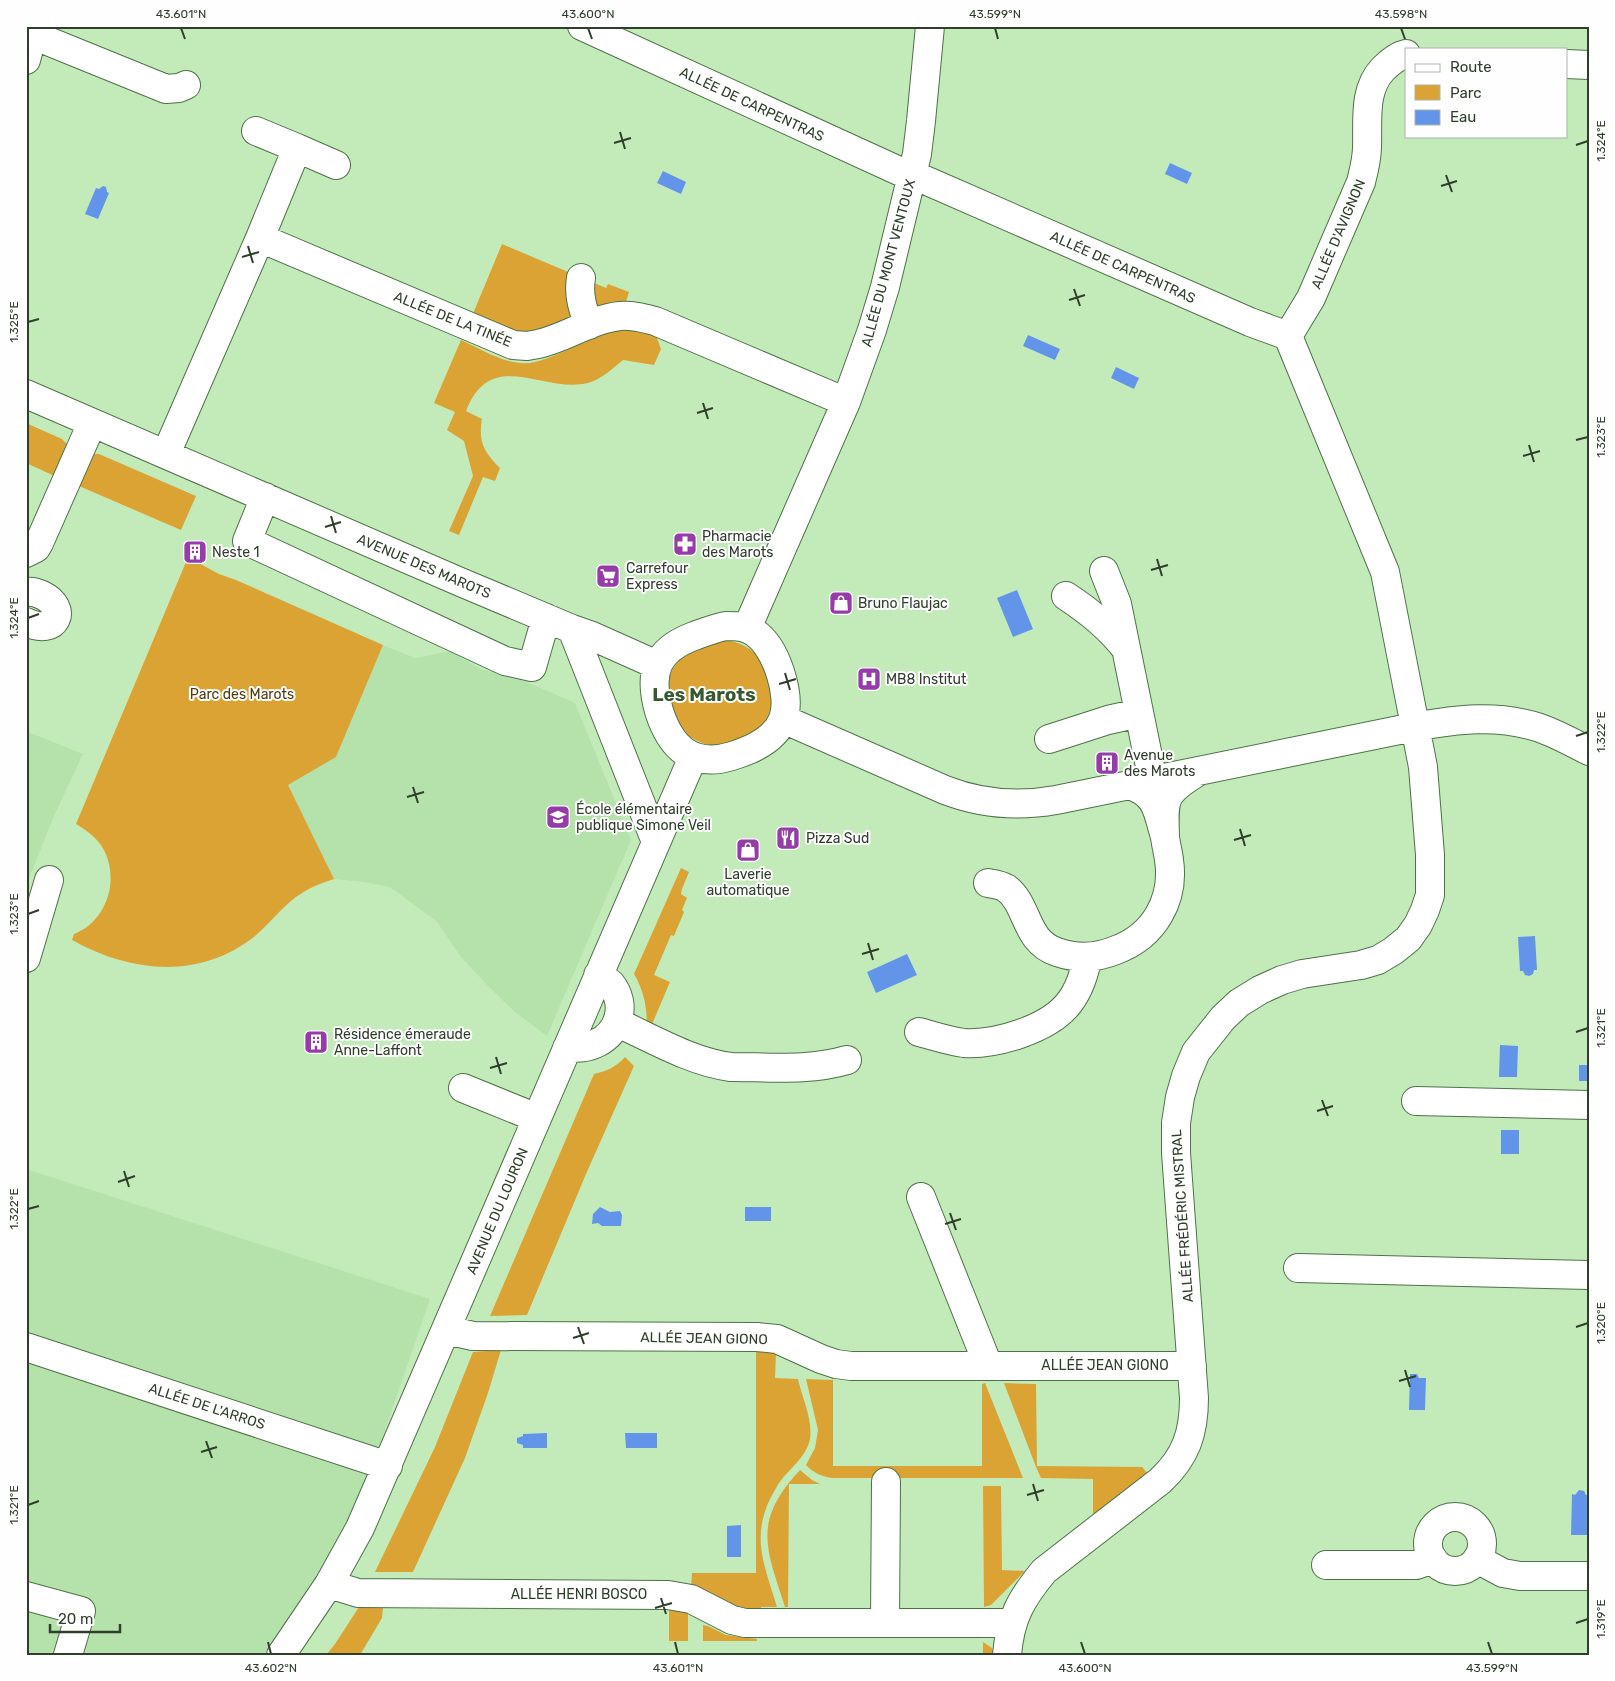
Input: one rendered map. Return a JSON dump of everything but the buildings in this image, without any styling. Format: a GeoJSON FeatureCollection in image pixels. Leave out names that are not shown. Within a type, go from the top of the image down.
{"type":"FeatureCollection","features":[{"type":"Feature","properties":{"kind":"street","name":"ALLÉE DE CARPENTRAS"},"geometry":{"type":"LineString","coordinates":[[582,26],[912,176],[1250,322],[1288,336]]}},
{"type":"Feature","properties":{"kind":"street","name":"ALLÉE DU MONT VENTOUX"},"geometry":{"type":"LineString","coordinates":[[747,628],[846,402],[872,330],[885,287],[912,176],[921,121],[930,26]]}},
{"type":"Feature","properties":{"kind":"street"},"geometry":{"type":"LineString","coordinates":[[32,41],[166,89],[173,90],[186,85]]}},
{"type":"Feature","properties":{"kind":"street","name":"ALLÉE D'AVIGNON"},"geometry":{"type":"LineString","coordinates":[[1288,336],[1310,298],[1362,182],[1367,149],[1367,107],[1371,88],[1380,72],[1390,61],[1405,54]]}},
{"type":"Feature","properties":{"kind":"street"},"geometry":{"type":"LineString","coordinates":[[1568,64],[1589,65]]}},
{"type":"Feature","properties":{"kind":"street"},"geometry":{"type":"LineString","coordinates":[[256,131],[336,165]]}},
{"type":"Feature","properties":{"kind":"street"},"geometry":{"type":"LineString","coordinates":[[166,454],[297,148]]}},
{"type":"Feature","properties":{"kind":"street","name":"ALLÉE DE LA TINÉE"},"geometry":{"type":"LineString","coordinates":[[260,238],[513,345],[527,346],[538,344],[605,319],[621,316],[636,317],[655,321],[846,402]]}},
{"type":"Feature","properties":{"kind":"street"},"geometry":{"type":"LineString","coordinates":[[581,278],[581,300],[589,325]]}},
{"type":"Feature","properties":{"kind":"street"},"geometry":{"type":"LineString","coordinates":[[1288,336],[1385,572],[1414,727]]}},
{"type":"Feature","properties":{"kind":"street","name":"AVENUE DES MAROTS"},"geometry":{"type":"LineString","coordinates":[[26,394],[657,665]]}},
{"type":"Feature","properties":{"kind":"street"},"geometry":{"type":"LineString","coordinates":[[26,553],[36,548],[39,543],[92,422]]}},
{"type":"Feature","properties":{"kind":"street"},"geometry":{"type":"LineString","coordinates":[[265,497],[247,541],[505,661],[532,667],[546,618]]}},
{"type":"Feature","properties":{"kind":"street"},"geometry":{"type":"LineString","coordinates":[[988,883],[1006,888],[1012,894],[1022,909],[1029,928],[1048,948],[1057,952],[1088,957],[1105,954],[1129,945],[1146,933],[1158,918],[1166,901],[1170,861],[1151,797],[1140,789],[1139,713],[1117,604],[1104,571]]}},
{"type":"Feature","properties":{"kind":"street"},"geometry":{"type":"LineString","coordinates":[[26,622],[36,627],[43,627],[50,625],[55,620],[57,614],[56,606],[52,600],[27,587]]}},
{"type":"Feature","properties":{"kind":"street"},"geometry":{"type":"LineString","coordinates":[[1066,596],[1093,614],[1127,650]]}},
{"type":"Feature","properties":{"kind":"street"},"geometry":{"type":"LineString","coordinates":[[726,626],[747,628],[765,642],[780,670],[786,703],[783,719],[767,740],[743,753],[719,760],[705,760],[693,757],[674,742],[661,716],[654,689],[654,676],[657,665],[670,648],[682,640],[714,628],[726,626]]}},
{"type":"Feature","properties":{"kind":"street"},"geometry":{"type":"LineString","coordinates":[[572,629],[656,842]]}},
{"type":"Feature","properties":{"kind":"street"},"geometry":{"type":"LineString","coordinates":[[1049,739],[1108,720],[1139,713]]}},
{"type":"Feature","properties":{"kind":"street"},"geometry":{"type":"LineString","coordinates":[[783,719],[945,790],[982,801],[1008,804],[1034,804],[1460,719],[1503,719],[1542,728],[1589,751]]}},
{"type":"Feature","properties":{"kind":"street","name":"ALLÉE FRÉDÉRIC MISTRAL"},"geometry":{"type":"LineString","coordinates":[[1007,1655],[1012,1623],[1018,1608],[1029,1589],[1044,1571],[1171,1471],[1179,1460],[1189,1439],[1194,1413],[1176,1123],[1180,1097],[1196,1052],[1208,1035],[1239,1003],[1260,990],[1282,980],[1302,974],[1361,965],[1378,960],[1408,939],[1418,925],[1425,910],[1430,895],[1431,877],[1422,767],[1414,727]]}},
{"type":"Feature","properties":{"kind":"street","name":"AVENUE DU LOURON"},"geometry":{"type":"LineString","coordinates":[[280,1655],[329,1584],[360,1528],[693,757]]}},
{"type":"Feature","properties":{"kind":"street"},"geometry":{"type":"LineString","coordinates":[[1164,837],[1164,806],[1167,798],[1176,786],[1198,772]]}},
{"type":"Feature","properties":{"kind":"street"},"geometry":{"type":"LineString","coordinates":[[26,958],[49,880]]}},
{"type":"Feature","properties":{"kind":"street"},"geometry":{"type":"LineString","coordinates":[[919,1032],[943,1039],[977,1043],[1003,1039],[1036,1027],[1058,1014],[1069,1002],[1079,986],[1088,957]]}},
{"type":"Feature","properties":{"kind":"street"},"geometry":{"type":"LineString","coordinates":[[567,1048],[580,1048],[597,1044],[611,1034],[618,1023],[620,1011],[617,996],[610,983],[598,975]]}},
{"type":"Feature","properties":{"kind":"street"},"geometry":{"type":"LineString","coordinates":[[618,1023],[695,1058],[718,1065],[812,1067],[847,1060]]}},
{"type":"Feature","properties":{"kind":"street"},"geometry":{"type":"LineString","coordinates":[[462,1088],[537,1118]]}},
{"type":"Feature","properties":{"kind":"street"},"geometry":{"type":"LineString","coordinates":[[1416,1101],[1589,1105]]}},
{"type":"Feature","properties":{"kind":"street"},"geometry":{"type":"LineString","coordinates":[[921,1196],[988,1365]]}},
{"type":"Feature","properties":{"kind":"street"},"geometry":{"type":"LineString","coordinates":[[1298,1268],[1589,1274]]}},
{"type":"Feature","properties":{"kind":"street","name":"ALLÉE JEAN GIONO"},"geometry":{"type":"LineString","coordinates":[[446,1330],[474,1336],[757,1337],[777,1339],[821,1359],[850,1366],[1192,1366]]}},
{"type":"Feature","properties":{"kind":"street","name":"ALLÉE DE L'ARROS"},"geometry":{"type":"LineString","coordinates":[[26,1347],[388,1466]]}},
{"type":"Feature","properties":{"kind":"street"},"geometry":{"type":"LineString","coordinates":[[885,1623],[886,1482]]}},
{"type":"Feature","properties":{"kind":"street"},"geometry":{"type":"LineString","coordinates":[[1453,1517],[1463,1518],[1471,1522],[1478,1529],[1482,1537],[1482,1547],[1474,1564],[1467,1569],[1458,1571],[1448,1570],[1439,1566],[1433,1559],[1429,1551],[1428,1541],[1436,1524],[1444,1519],[1453,1517]]}},
{"type":"Feature","properties":{"kind":"street"},"geometry":{"type":"LineString","coordinates":[[1326,1566],[1416,1565],[1433,1559]]}},
{"type":"Feature","properties":{"kind":"street"},"geometry":{"type":"LineString","coordinates":[[1477,1559],[1503,1573],[1520,1576],[1589,1576]]}},
{"type":"Feature","properties":{"kind":"street","name":"ALLÉE HENRI BOSCO"},"geometry":{"type":"LineString","coordinates":[[329,1584],[358,1593],[668,1595],[691,1599],[732,1620],[745,1623],[1012,1623]]}},
{"type":"Feature","properties":{"kind":"street"},"geometry":{"type":"LineString","coordinates":[[26,1596],[81,1612],[68,1655]]}},
{"type":"Feature","properties":{"kind":"shaded area"},"geometry":{"type":"Polygon","coordinates":[[[383,645],[415,658],[450,651],[482,670],[509,674],[575,703],[631,840],[547,1036],[516,1013],[490,988],[461,957],[437,922],[390,887],[334,879],[288,785],[336,757],[383,645]]]}},
{"type":"Feature","properties":{"kind":"shaded area"},"geometry":{"type":"Polygon","coordinates":[[[26,731],[83,754],[54,816],[26,886],[26,731]]]}},
{"type":"Feature","properties":{"kind":"shaded area"},"geometry":{"type":"Polygon","coordinates":[[[26,1169],[430,1299],[353,1524],[269,1655],[26,1655],[26,1169]]]}},
{"type":"Feature","properties":{"kind":"green space"},"geometry":{"type":"Polygon","coordinates":[[[502,244],[606,288],[608,284],[629,292],[626,302],[616,302],[549,329],[518,334],[472,316],[502,244]]]}},
{"type":"Feature","properties":{"kind":"green space"},"geometry":{"type":"Polygon","coordinates":[[[622,326],[655,333],[661,349],[654,365],[623,360],[598,379],[588,383],[571,385],[504,376],[489,381],[477,392],[466,411],[482,419],[481,434],[483,446],[500,468],[495,481],[483,477],[459,535],[449,531],[473,476],[464,441],[447,430],[455,412],[434,403],[461,340],[497,357],[526,363],[548,358],[586,342],[585,338],[622,326]]]}},
{"type":"Feature","properties":{"kind":"green space"},"geometry":{"type":"Polygon","coordinates":[[[26,423],[62,439],[68,445],[59,478],[26,463],[26,423]]]}},
{"type":"Feature","properties":{"kind":"green space"},"geometry":{"type":"Polygon","coordinates":[[[99,454],[196,496],[181,530],[72,483],[89,455],[99,454]]]}},
{"type":"Feature","properties":{"kind":"green space","name":"Parc des Marots"},"geometry":{"type":"Polygon","coordinates":[[[194,543],[201,547],[195,561],[219,574],[383,645],[336,757],[288,785],[334,879],[311,888],[296,897],[255,936],[234,950],[212,960],[165,967],[141,965],[95,951],[72,940],[74,934],[85,928],[102,910],[107,899],[111,875],[109,862],[102,846],[85,829],[76,824],[194,543]]]}},
{"type":"Feature","properties":{"kind":"green space"},"geometry":{"type":"Polygon","coordinates":[[[720,640],[740,644],[757,656],[769,673],[773,693],[769,713],[757,730],[740,742],[720,746],[700,742],[683,730],[671,713],[667,693],[671,673],[683,656],[700,644],[720,640]]]}},
{"type":"Feature","properties":{"kind":"green space"},"geometry":{"type":"Polygon","coordinates":[[[681,868],[689,872],[681,894],[687,898],[682,910],[684,912],[674,936],[671,935],[654,975],[670,982],[650,1029],[647,1027],[643,993],[634,974],[681,868]]]}},
{"type":"Feature","properties":{"kind":"green space"},"geometry":{"type":"Polygon","coordinates":[[[625,1057],[634,1066],[527,1315],[490,1316],[594,1074],[611,1068],[625,1057]]]}},
{"type":"Feature","properties":{"kind":"green space"},"geometry":{"type":"Polygon","coordinates":[[[501,1350],[465,1458],[413,1572],[375,1572],[435,1447],[473,1352],[501,1350]]]}},
{"type":"Feature","properties":{"kind":"green space"},"geometry":{"type":"Polygon","coordinates":[[[756,1350],[776,1353],[775,1378],[798,1379],[809,1416],[811,1431],[806,1450],[782,1479],[764,1513],[761,1527],[762,1553],[777,1607],[761,1607],[760,1613],[741,1612],[691,1588],[692,1573],[756,1573],[756,1350]]]}},
{"type":"Feature","properties":{"kind":"green space"},"geometry":{"type":"Polygon","coordinates":[[[806,1379],[833,1380],[833,1466],[982,1466],[982,1384],[985,1383],[1023,1478],[833,1478],[818,1474],[806,1465],[815,1448],[818,1430],[806,1379]]]}},
{"type":"Feature","properties":{"kind":"green space"},"geometry":{"type":"Polygon","coordinates":[[[1004,1383],[1036,1384],[1037,1466],[1142,1467],[1150,1476],[1093,1520],[1093,1479],[1041,1478],[1004,1383]]]}},
{"type":"Feature","properties":{"kind":"green space"},"geometry":{"type":"Polygon","coordinates":[[[800,1470],[820,1484],[789,1484],[788,1607],[785,1607],[773,1568],[767,1535],[769,1520],[775,1505],[785,1488],[800,1470]]]}},
{"type":"Feature","properties":{"kind":"green space"},"geometry":{"type":"Polygon","coordinates":[[[983,1486],[1001,1486],[1002,1570],[1025,1571],[991,1605],[984,1607],[983,1486]]]}},
{"type":"Feature","properties":{"kind":"green space"},"geometry":{"type":"Polygon","coordinates":[[[359,1607],[383,1607],[382,1618],[360,1655],[326,1655],[335,1644],[359,1607]]]}},
{"type":"Feature","properties":{"kind":"green space"},"geometry":{"type":"Polygon","coordinates":[[[669,1608],[688,1612],[688,1641],[669,1641],[669,1608]]]}},
{"type":"Feature","properties":{"kind":"green space"},"geometry":{"type":"Polygon","coordinates":[[[703,1625],[726,1635],[757,1639],[757,1641],[703,1641],[703,1625]]]}},
{"type":"Feature","properties":{"kind":"green space"},"geometry":{"type":"Polygon","coordinates":[[[983,1642],[992,1648],[994,1655],[983,1655],[983,1642]]]}},
{"type":"Feature","properties":{"kind":"water"},"geometry":{"type":"Polygon","coordinates":[[[1170,163],[1192,173],[1187,184],[1165,174],[1170,163]]]}},
{"type":"Feature","properties":{"kind":"water"},"geometry":{"type":"Polygon","coordinates":[[[663,171],[686,182],[681,194],[657,183],[663,171]]]}},
{"type":"Feature","properties":{"kind":"water"},"geometry":{"type":"Polygon","coordinates":[[[103,186],[106,187],[109,193],[98,219],[85,214],[96,188],[99,189],[103,186]]]}},
{"type":"Feature","properties":{"kind":"water"},"geometry":{"type":"Polygon","coordinates":[[[1028,335],[1060,349],[1055,360],[1023,346],[1028,335]]]}},
{"type":"Feature","properties":{"kind":"water"},"geometry":{"type":"Polygon","coordinates":[[[1116,367],[1139,378],[1134,389],[1111,378],[1116,367]]]}},
{"type":"Feature","properties":{"kind":"water"},"geometry":{"type":"Polygon","coordinates":[[[1017,590],[1033,629],[1013,637],[997,598],[1017,590]]]}},
{"type":"Feature","properties":{"kind":"water"},"geometry":{"type":"Polygon","coordinates":[[[1535,936],[1537,970],[1534,970],[1533,974],[1529,976],[1520,971],[1518,937],[1535,936]]]}},
{"type":"Feature","properties":{"kind":"water"},"geometry":{"type":"Polygon","coordinates":[[[907,954],[917,975],[876,993],[867,972],[907,954]]]}},
{"type":"Feature","properties":{"kind":"water"},"geometry":{"type":"Polygon","coordinates":[[[1500,1045],[1518,1046],[1517,1077],[1499,1077],[1500,1045]]]}},
{"type":"Feature","properties":{"kind":"water"},"geometry":{"type":"Polygon","coordinates":[[[1579,1065],[1589,1065],[1589,1081],[1579,1081],[1579,1065]]]}},
{"type":"Feature","properties":{"kind":"water"},"geometry":{"type":"Polygon","coordinates":[[[1501,1130],[1519,1130],[1519,1154],[1501,1154],[1501,1130]]]}},
{"type":"Feature","properties":{"kind":"water"},"geometry":{"type":"Polygon","coordinates":[[[600,1207],[610,1212],[620,1211],[622,1215],[621,1226],[592,1224],[593,1214],[600,1207]]]}},
{"type":"Feature","properties":{"kind":"water"},"geometry":{"type":"Polygon","coordinates":[[[745,1207],[771,1207],[771,1221],[745,1221],[745,1207]]]}},
{"type":"Feature","properties":{"kind":"water"},"geometry":{"type":"Polygon","coordinates":[[[1410,1374],[1417,1374],[1419,1378],[1426,1378],[1425,1410],[1409,1410],[1410,1374]]]}},
{"type":"Feature","properties":{"kind":"water"},"geometry":{"type":"Polygon","coordinates":[[[547,1433],[547,1448],[523,1448],[523,1445],[517,1443],[517,1438],[523,1436],[523,1434],[547,1433]]]}},
{"type":"Feature","properties":{"kind":"water"},"geometry":{"type":"Polygon","coordinates":[[[625,1433],[657,1433],[657,1448],[626,1448],[625,1433]]]}},
{"type":"Feature","properties":{"kind":"water"},"geometry":{"type":"Polygon","coordinates":[[[1579,1490],[1589,1495],[1588,1535],[1571,1535],[1572,1494],[1575,1495],[1579,1490]]]}},
{"type":"Feature","properties":{"kind":"water"},"geometry":{"type":"Polygon","coordinates":[[[741,1525],[741,1557],[727,1557],[727,1526],[741,1525]]]}},
{"type":"Feature","properties":{"kind":"place","name":"Pharmacie des Marots"},"geometry":{"type":"Point","coordinates":[685,544]}},
{"type":"Feature","properties":{"kind":"place","name":"Neste 1"},"geometry":{"type":"Point","coordinates":[195,552]}},
{"type":"Feature","properties":{"kind":"place","name":"Carrefour Express"},"geometry":{"type":"Point","coordinates":[608,576]}},
{"type":"Feature","properties":{"kind":"place","name":"Bruno Flaujac"},"geometry":{"type":"Point","coordinates":[841,603]}},
{"type":"Feature","properties":{"kind":"place","name":"MB8 Institut"},"geometry":{"type":"Point","coordinates":[869,679]}},
{"type":"Feature","properties":{"kind":"place","name":"Avenue des Marots"},"geometry":{"type":"Point","coordinates":[1107,763]}},
{"type":"Feature","properties":{"kind":"place","name":"École élémentaire publique Simone Veil"},"geometry":{"type":"Point","coordinates":[558,817]}},
{"type":"Feature","properties":{"kind":"place","name":"Pizza Sud"},"geometry":{"type":"Point","coordinates":[788,838]}},
{"type":"Feature","properties":{"kind":"place","name":"Laverie automatique"},"geometry":{"type":"Point","coordinates":[748,850]}},
{"type":"Feature","properties":{"kind":"place","name":"Résidence émeraude Anne-Laffont"},"geometry":{"type":"Point","coordinates":[316,1042]}},
{"type":"Feature","properties":{"kind":"district","name":"Les Marots"},"geometry":{"type":"Point","coordinates":[704,694]}}]}
